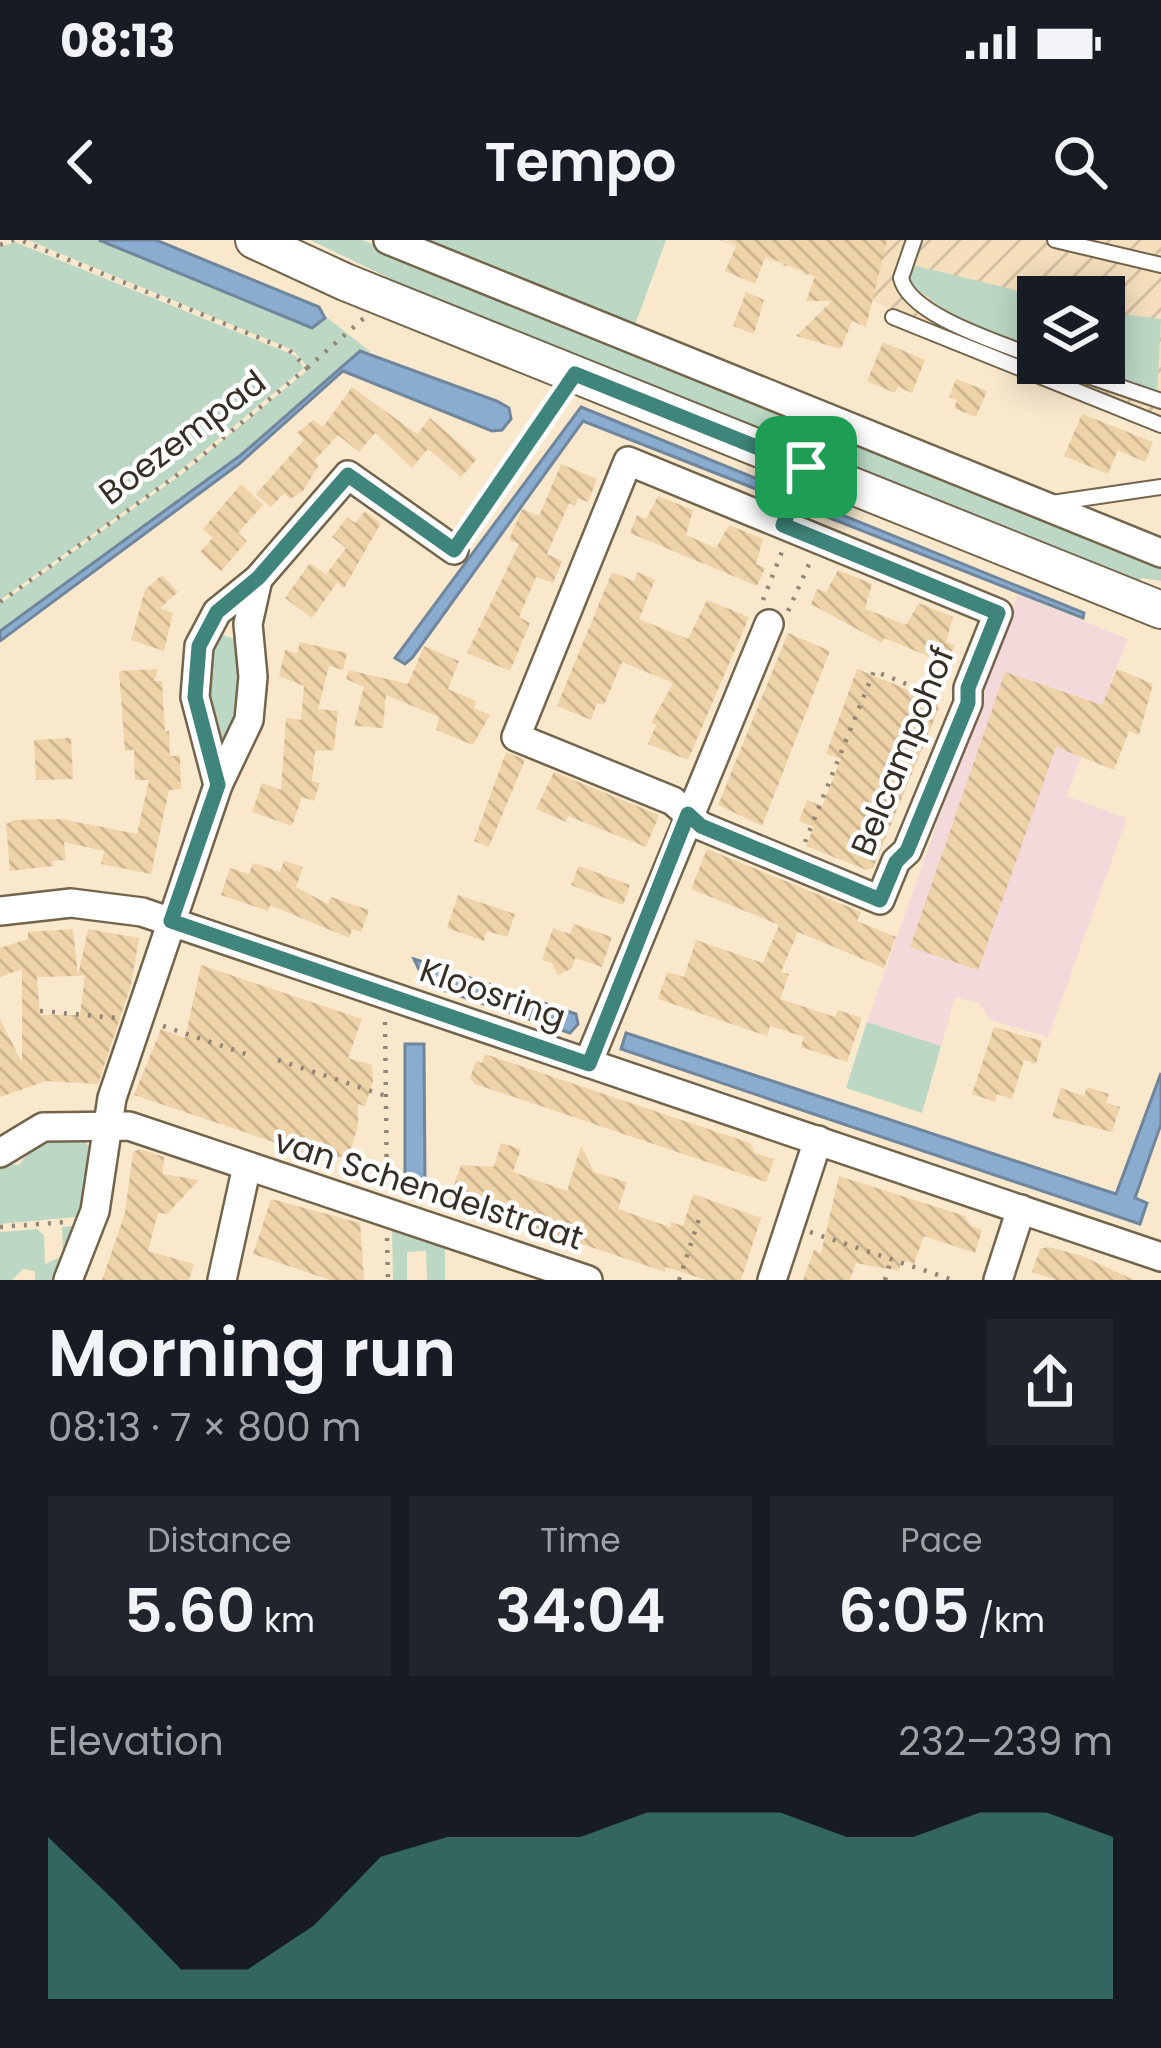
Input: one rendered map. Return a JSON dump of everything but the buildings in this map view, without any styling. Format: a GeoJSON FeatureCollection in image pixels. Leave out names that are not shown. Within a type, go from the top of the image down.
{"type":"FeatureCollection","features":[{"type":"Feature","properties":{"kind":"main road"},"geometry":{"type":"LineString","coordinates":[[254,240],[1161,610]]}},
{"type":"Feature","properties":{"kind":"main road"},"geometry":{"type":"LineString","coordinates":[[293,240],[385,297]]}},
{"type":"Feature","properties":{"kind":"street"},"geometry":{"type":"LineString","coordinates":[[388,240],[1161,553]]}},
{"type":"Feature","properties":{"kind":"street","name":"Belcampohof"},"geometry":{"type":"LineString","coordinates":[[628,461],[787,526],[998,613],[907,851],[896,862],[880,900],[701,826],[673,801],[516,737],[628,461]]}},
{"type":"Feature","properties":{"kind":"street"},"geometry":{"type":"LineString","coordinates":[[218,785],[194,687],[196,654],[208,626],[258,578],[348,475],[454,550]]}},
{"type":"Feature","properties":{"kind":"street"},"geometry":{"type":"LineString","coordinates":[[68,1280],[93,1220],[106,1125],[137,1020],[218,785],[236,754],[251,711],[247,632],[258,578]]}},
{"type":"Feature","properties":{"kind":"street"},"geometry":{"type":"LineString","coordinates":[[208,626],[228,624],[247,632]]}},
{"type":"Feature","properties":{"kind":"street"},"geometry":{"type":"LineString","coordinates":[[589,1064],[769,624]]}},
{"type":"Feature","properties":{"kind":"street","name":"Kloosring"},"geometry":{"type":"LineString","coordinates":[[0,911],[91,904],[171,921],[1161,1257]]}},
{"type":"Feature","properties":{"kind":"street","name":"van Schendelstraat"},"geometry":{"type":"LineString","coordinates":[[0,1153],[44,1127],[133,1127],[588,1280]]}},
{"type":"Feature","properties":{"kind":"street"},"geometry":{"type":"LineString","coordinates":[[772,1280],[818,1140]]}},
{"type":"Feature","properties":{"kind":"street","name":"van Schendelstraat"},"geometry":{"type":"LineString","coordinates":[[222,1280],[247,1166]]}},
{"type":"Feature","properties":{"kind":"street"},"geometry":{"type":"LineString","coordinates":[[998,1280],[1022,1209]]}},
{"type":"Feature","properties":{"kind":"lane"},"geometry":{"type":"LineString","coordinates":[[914,240],[901,278],[908,294],[952,322],[1017,349]]}},
{"type":"Feature","properties":{"kind":"lane"},"geometry":{"type":"LineString","coordinates":[[1055,240],[1161,266]]}},
{"type":"Feature","properties":{"kind":"lane"},"geometry":{"type":"LineString","coordinates":[[893,317],[1161,425]]}},
{"type":"Feature","properties":{"kind":"lane"},"geometry":{"type":"LineString","coordinates":[[1111,384],[1161,401]]}},
{"type":"Feature","properties":{"kind":"lane"},"geometry":{"type":"LineString","coordinates":[[787,526],[806,467]]}},
{"type":"Feature","properties":{"kind":"lane"},"geometry":{"type":"LineString","coordinates":[[1035,503],[1106,499],[1161,487]]}},
{"type":"Feature","properties":{"kind":"path","name":"Boezempad"},"geometry":{"type":"LineString","coordinates":[[0,244],[17,240],[289,350],[307,368],[176,476],[0,602]]}},
{"type":"Feature","properties":{"kind":"path"},"geometry":{"type":"LineString","coordinates":[[307,368],[352,331]]}},
{"type":"Feature","properties":{"kind":"path"},"geometry":{"type":"LineString","coordinates":[[454,550],[575,374]]}},
{"type":"Feature","properties":{"kind":"path"},"geometry":{"type":"LineString","coordinates":[[787,526],[763,599],[769,624],[790,609],[819,540]]}},
{"type":"Feature","properties":{"kind":"path"},"geometry":{"type":"LineString","coordinates":[[795,866],[874,671],[965,708]]}},
{"type":"Feature","properties":{"kind":"path"},"geometry":{"type":"LineString","coordinates":[[388,995],[388,1280]]}},
{"type":"Feature","properties":{"kind":"path"},"geometry":{"type":"LineString","coordinates":[[40,1011],[82,1011],[137,1020],[249,1055]]}},
{"type":"Feature","properties":{"kind":"path"},"geometry":{"type":"LineString","coordinates":[[278,1060],[386,1096]]}},
{"type":"Feature","properties":{"kind":"path"},"geometry":{"type":"LineString","coordinates":[[679,1280],[700,1216]]}},
{"type":"Feature","properties":{"kind":"path"},"geometry":{"type":"LineString","coordinates":[[0,1228],[93,1220]]}},
{"type":"Feature","properties":{"kind":"path"},"geometry":{"type":"LineString","coordinates":[[790,1225],[953,1280]]}},
{"type":"Feature","properties":{"kind":"path"},"geometry":{"type":"LineString","coordinates":[[885,1280],[891,1259]]}},
{"type":"Feature","properties":{"kind":"shaded area"},"geometry":{"type":"Polygon","coordinates":[[[719,240],[1161,240],[1161,416],[1081,384],[1125,384],[1125,276],[1017,276],[1017,359],[719,240]]]}},
{"type":"Feature","properties":{"kind":"shaded area"},"geometry":{"type":"Polygon","coordinates":[[[1018,594],[1128,639],[1066,796],[1127,818],[1048,1037],[990,1020],[979,1003],[955,997],[941,1046],[867,1022],[1018,594]]]}},
{"type":"Feature","properties":{"kind":"green space"},"geometry":{"type":"Polygon","coordinates":[[[28,240],[99,240],[312,328],[325,316],[371,352],[362,351],[241,455],[0,631],[0,604],[182,474],[309,369],[293,350],[28,240]]]}},
{"type":"Feature","properties":{"kind":"green space"},"geometry":{"type":"Polygon","coordinates":[[[310,240],[363,240],[1161,564],[1161,581],[1141,578],[1136,588],[487,325],[310,240]]]}},
{"type":"Feature","properties":{"kind":"green space"},"geometry":{"type":"Polygon","coordinates":[[[417,240],[666,240],[634,328],[417,240]]]}},
{"type":"Feature","properties":{"kind":"green space"},"geometry":{"type":"Polygon","coordinates":[[[15,242],[296,356],[304,368],[171,478],[0,600],[0,247],[15,242]]]}},
{"type":"Feature","properties":{"kind":"green space"},"geometry":{"type":"Polygon","coordinates":[[[909,264],[1017,290],[1017,343],[949,314],[907,281],[909,264]]]}},
{"type":"Feature","properties":{"kind":"green space"},"geometry":{"type":"Polygon","coordinates":[[[1125,315],[1161,319],[1157,393],[1125,383],[1125,315]]]}},
{"type":"Feature","properties":{"kind":"green space"},"geometry":{"type":"Polygon","coordinates":[[[216,632],[239,641],[239,701],[224,764],[211,733],[218,730],[207,694],[207,641],[216,632]]]}},
{"type":"Feature","properties":{"kind":"green space"},"geometry":{"type":"Polygon","coordinates":[[[867,1022],[941,1046],[922,1113],[846,1088],[867,1022]]]}},
{"type":"Feature","properties":{"kind":"green space"},"geometry":{"type":"Polygon","coordinates":[[[41,1136],[80,1138],[91,1148],[86,1216],[0,1224],[0,1163],[19,1165],[41,1136]]]}},
{"type":"Feature","properties":{"kind":"green space"},"geometry":{"type":"Polygon","coordinates":[[[83,1225],[61,1280],[35,1280],[35,1271],[23,1269],[12,1280],[0,1280],[0,1232],[37,1229],[44,1235],[45,1264],[63,1256],[62,1227],[83,1225]]]}},
{"type":"Feature","properties":{"kind":"green space"},"geometry":{"type":"Polygon","coordinates":[[[392,1226],[445,1243],[445,1280],[427,1280],[426,1251],[407,1252],[407,1280],[393,1280],[392,1226]]]}},
{"type":"Feature","properties":{"kind":"water"},"geometry":{"type":"Polygon","coordinates":[[[99,240],[156,240],[319,307],[325,318],[312,328],[99,240]]]}},
{"type":"Feature","properties":{"kind":"water"},"geometry":{"type":"Polygon","coordinates":[[[360,351],[497,401],[509,408],[511,419],[502,430],[492,431],[343,371],[239,464],[0,641],[0,631],[241,455],[360,351]]]}},
{"type":"Feature","properties":{"kind":"water"},"geometry":{"type":"Polygon","coordinates":[[[581,407],[760,480],[756,489],[583,421],[412,658],[405,664],[395,658],[581,407]]]}},
{"type":"Feature","properties":{"kind":"water"},"geometry":{"type":"Polygon","coordinates":[[[820,506],[1084,613],[1083,618],[817,513],[820,506]]]}},
{"type":"Feature","properties":{"kind":"water"},"geometry":{"type":"Polygon","coordinates":[[[414,959],[576,1014],[578,1024],[570,1033],[440,989],[424,980],[414,959]]]}},
{"type":"Feature","properties":{"kind":"water"},"geometry":{"type":"Polygon","coordinates":[[[626,1033],[1116,1194],[1161,1073],[1161,1124],[1135,1198],[1147,1203],[1140,1224],[621,1049],[626,1033]]]}},
{"type":"Feature","properties":{"kind":"water"},"geometry":{"type":"Polygon","coordinates":[[[405,1044],[424,1044],[425,1182],[405,1182],[405,1044]]]}},
{"type":"Feature","properties":{"kind":"route"},"geometry":{"type":"LineString","coordinates":[[575,374],[806,467],[783,525],[998,613],[968,688],[968,703],[907,851],[896,862],[880,900],[701,826],[688,814],[589,1064],[171,921],[218,785],[195,697],[199,646],[217,612],[258,578],[348,475],[454,550],[575,374]]}}]}
